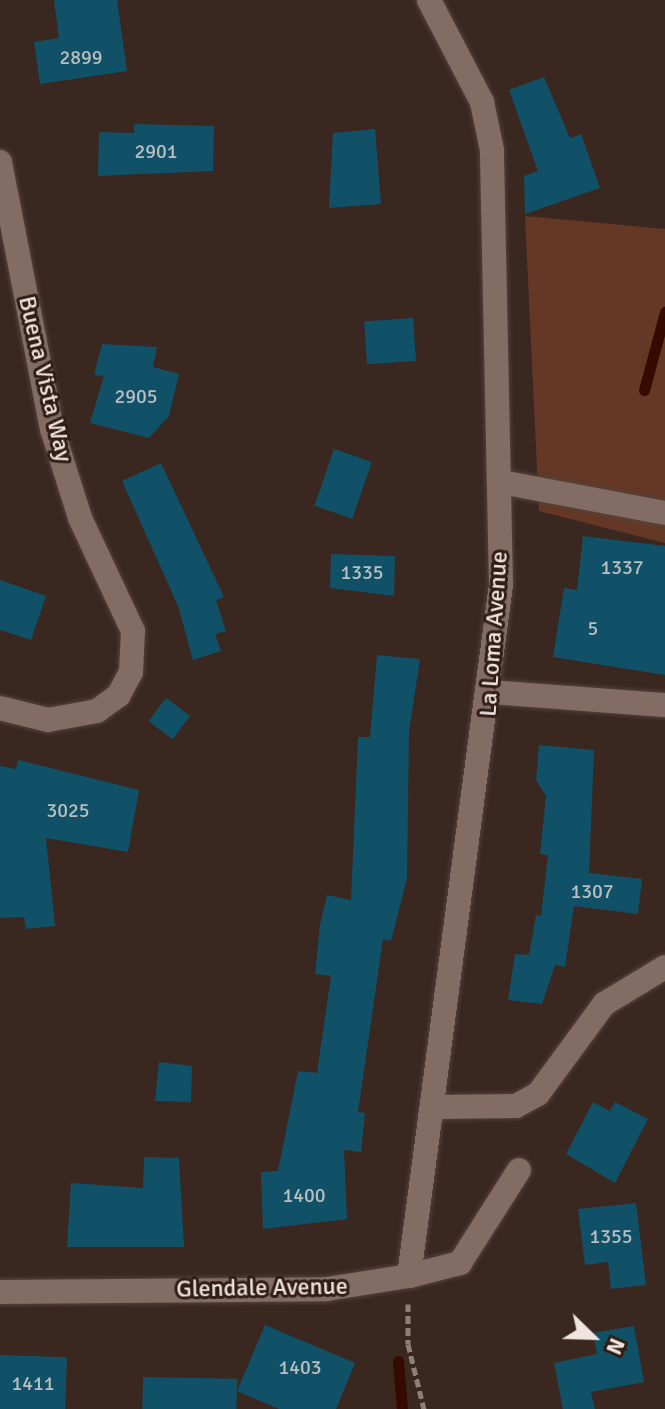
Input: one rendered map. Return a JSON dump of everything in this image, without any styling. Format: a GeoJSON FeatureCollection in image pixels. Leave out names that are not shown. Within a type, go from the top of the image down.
{"type":"FeatureCollection","features":[{"type":"Feature","properties":{"kind":"street","name":"La Loma Avenue"},"geometry":{"type":"LineString","coordinates":[[409,1276],[491,692],[501,482],[492,150],[482,102],[429,0]]}},
{"type":"Feature","properties":{"kind":"street","name":"Buena Vista Way"},"geometry":{"type":"LineString","coordinates":[[0,162],[52,429],[80,518],[133,631],[131,672],[119,695],[97,711],[48,720],[0,708]]}},
{"type":"Feature","properties":{"kind":"street"},"geometry":{"type":"LineString","coordinates":[[501,482],[592,495],[665,513]]}},
{"type":"Feature","properties":{"kind":"street"},"geometry":{"type":"LineString","coordinates":[[491,692],[665,705]]}},
{"type":"Feature","properties":{"kind":"street"},"geometry":{"type":"LineString","coordinates":[[435,1107],[516,1106],[538,1094],[604,1004],[665,967]]}},
{"type":"Feature","properties":{"kind":"street","name":"Glendale Avenue"},"geometry":{"type":"LineString","coordinates":[[0,1292],[327,1289],[409,1276],[460,1263],[519,1170]]}},
{"type":"Feature","properties":{"kind":"path"},"geometry":{"type":"LineString","coordinates":[[409,1276],[408,1344],[424,1409]]}},
{"type":"Feature","properties":{"kind":"shaded area"},"geometry":{"type":"Polygon","coordinates":[[[525,216],[665,229],[665,543],[539,511],[525,216]]]}},
{"type":"Feature","properties":{"kind":"building"},"geometry":{"type":"Polygon","coordinates":[[[54,0],[117,0],[127,71],[40,84],[34,42],[59,38],[54,0]]]}},
{"type":"Feature","properties":{"kind":"building"},"geometry":{"type":"Polygon","coordinates":[[[544,77],[570,138],[581,134],[600,188],[525,214],[524,176],[538,171],[509,90],[544,77]]]}},
{"type":"Feature","properties":{"kind":"building"},"geometry":{"type":"Polygon","coordinates":[[[134,124],[214,126],[213,171],[98,176],[99,132],[134,133],[134,124]]]}},
{"type":"Feature","properties":{"kind":"building"},"geometry":{"type":"Polygon","coordinates":[[[375,129],[381,204],[329,208],[333,133],[375,129]]]}},
{"type":"Feature","properties":{"kind":"building"},"geometry":{"type":"Polygon","coordinates":[[[413,318],[416,361],[367,364],[364,321],[413,318]]]}},
{"type":"Feature","properties":{"kind":"building"},"geometry":{"type":"Polygon","coordinates":[[[102,344],[157,347],[153,367],[179,374],[169,416],[149,438],[90,423],[104,376],[94,375],[102,344]]]}},
{"type":"Feature","properties":{"kind":"building"},"geometry":{"type":"Polygon","coordinates":[[[334,449],[372,462],[352,519],[314,506],[334,449]]]}},
{"type":"Feature","properties":{"kind":"building"},"geometry":{"type":"Polygon","coordinates":[[[161,463],[224,597],[216,600],[226,631],[215,634],[221,651],[193,660],[178,606],[122,481],[161,463]]]}},
{"type":"Feature","properties":{"kind":"building"},"geometry":{"type":"Polygon","coordinates":[[[583,536],[665,546],[665,675],[553,657],[564,588],[577,590],[583,536]]]}},
{"type":"Feature","properties":{"kind":"building"},"geometry":{"type":"Polygon","coordinates":[[[331,554],[395,556],[394,596],[330,588],[331,554]]]}},
{"type":"Feature","properties":{"kind":"building"},"geometry":{"type":"Polygon","coordinates":[[[0,580],[46,596],[31,640],[0,630],[0,580]]]}},
{"type":"Feature","properties":{"kind":"building"},"geometry":{"type":"Polygon","coordinates":[[[377,655],[420,659],[409,732],[407,878],[391,941],[383,939],[358,1112],[365,1113],[361,1152],[344,1150],[347,1219],[263,1229],[261,1172],[278,1171],[298,1071],[317,1073],[331,976],[315,974],[320,925],[327,895],[351,900],[358,737],[370,737],[377,655]]]}},
{"type":"Feature","properties":{"kind":"building"},"geometry":{"type":"Polygon","coordinates":[[[166,698],[190,716],[173,739],[149,721],[166,698]]]}},
{"type":"Feature","properties":{"kind":"building"},"geometry":{"type":"Polygon","coordinates":[[[539,745],[594,750],[589,873],[642,879],[638,914],[574,906],[565,967],[555,965],[542,1004],[508,1000],[515,954],[529,955],[536,915],[541,916],[548,855],[540,854],[546,796],[536,780],[539,745]]]}},
{"type":"Feature","properties":{"kind":"building"},"geometry":{"type":"Polygon","coordinates":[[[18,760],[139,790],[128,852],[46,838],[55,926],[26,929],[24,917],[0,918],[0,766],[16,769],[18,760]]]}},
{"type":"Feature","properties":{"kind":"building"},"geometry":{"type":"Polygon","coordinates":[[[159,1062],[192,1066],[191,1102],[155,1101],[159,1062]]]}},
{"type":"Feature","properties":{"kind":"building"},"geometry":{"type":"Polygon","coordinates":[[[593,1102],[610,1111],[615,1102],[648,1119],[615,1183],[566,1154],[593,1102]]]}},
{"type":"Feature","properties":{"kind":"building"},"geometry":{"type":"Polygon","coordinates":[[[144,1157],[179,1158],[184,1247],[67,1247],[71,1183],[143,1188],[144,1157]]]}},
{"type":"Feature","properties":{"kind":"building"},"geometry":{"type":"Polygon","coordinates":[[[636,1203],[646,1285],[611,1289],[608,1262],[585,1265],[578,1209],[636,1203]]]}},
{"type":"Feature","properties":{"kind":"building"},"geometry":{"type":"Polygon","coordinates":[[[265,1325],[355,1363],[336,1409],[279,1409],[237,1391],[265,1325]]]}},
{"type":"Feature","properties":{"kind":"building"},"geometry":{"type":"Polygon","coordinates":[[[634,1326],[644,1382],[591,1392],[595,1409],[563,1409],[554,1363],[597,1354],[593,1333],[634,1326]]]}},
{"type":"Feature","properties":{"kind":"building"},"geometry":{"type":"Polygon","coordinates":[[[0,1355],[67,1357],[65,1409],[0,1409],[0,1355]]]}},
{"type":"Feature","properties":{"kind":"building"},"geometry":{"type":"Polygon","coordinates":[[[143,1377],[237,1379],[236,1409],[142,1409],[143,1377]]]}},
{"type":"Feature","properties":{"kind":"waterway"},"geometry":{"type":"LineString","coordinates":[[644,390],[665,312]]}},
{"type":"Feature","properties":{"kind":"waterway"},"geometry":{"type":"LineString","coordinates":[[398,1361],[402,1409]]}}]}
